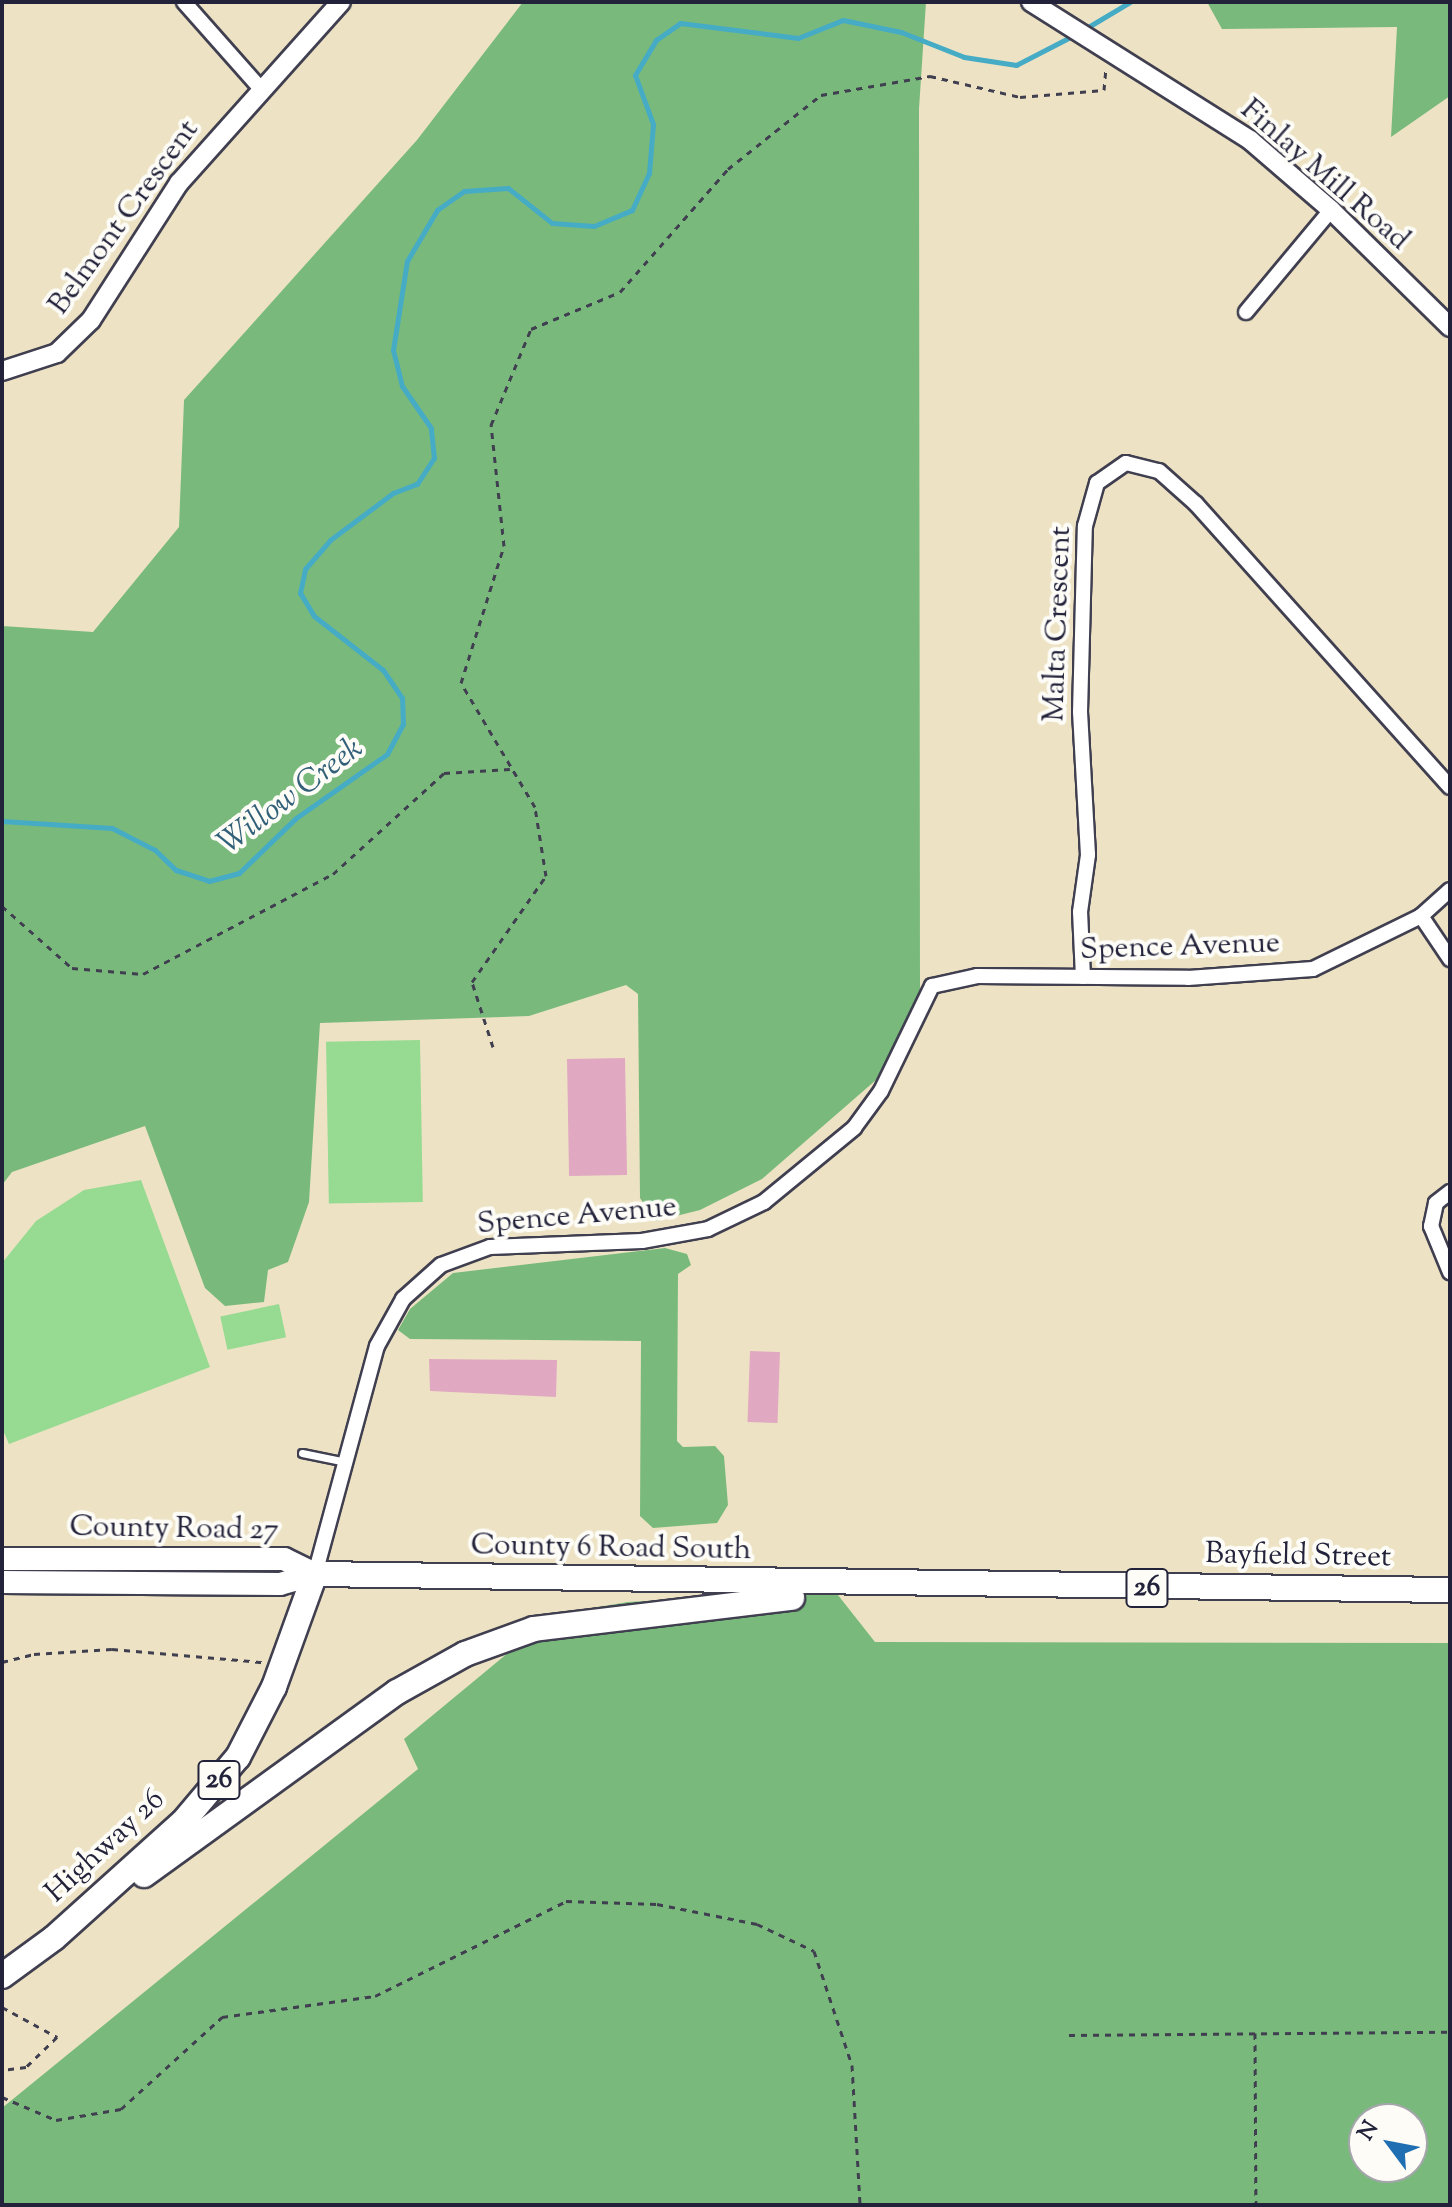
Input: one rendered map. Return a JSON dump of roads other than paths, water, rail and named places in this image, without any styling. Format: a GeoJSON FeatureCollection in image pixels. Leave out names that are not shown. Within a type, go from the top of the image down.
{"type":"FeatureCollection","features":[{"type":"Feature","properties":{"kind":"main road","name":"County Road 27"},"geometry":{"type":"LineString","coordinates":[[2,1559],[284,1559],[315,1574]]}},
{"type":"Feature","properties":{"kind":"main road","name":"County Road 27"},"geometry":{"type":"LineString","coordinates":[[2,1582],[280,1584],[315,1574]]}},
{"type":"Feature","properties":{"kind":"main road","name":"County 6 Road South"},"geometry":{"type":"LineString","coordinates":[[315,1574],[905,1585]]}},
{"type":"Feature","properties":{"kind":"main road","name":"Highway 26"},"geometry":{"type":"LineString","coordinates":[[2,1976],[54,1938],[183,1822],[229,1768],[281,1667],[315,1574]]}},
{"type":"Feature","properties":{"kind":"main road","name":"Bayfield Street"},"geometry":{"type":"LineString","coordinates":[[905,1585],[1450,1590]]}},
{"type":"Feature","properties":{"kind":"main road"},"geometry":{"type":"LineString","coordinates":[[54,1938],[397,1692],[465,1654],[534,1629],[572,1623],[905,1585]]}},
{"type":"Feature","properties":{"kind":"street"},"geometry":{"type":"LineString","coordinates":[[184,2],[260,88]]}},
{"type":"Feature","properties":{"kind":"street","name":"Belmont Crescent"},"geometry":{"type":"LineString","coordinates":[[2,371],[57,353],[91,320],[179,183],[260,88],[341,2]]}},
{"type":"Feature","properties":{"kind":"street","name":"Finlay Mill Road"},"geometry":{"type":"LineString","coordinates":[[1031,2],[1250,140],[1331,210],[1450,327]]}},
{"type":"Feature","properties":{"kind":"street"},"geometry":{"type":"LineString","coordinates":[[1246,312],[1331,210]]}},
{"type":"Feature","properties":{"kind":"street","name":"Malta Crescent"},"geometry":{"type":"LineString","coordinates":[[1083,977],[1080,912],[1088,855],[1080,712],[1085,526],[1097,483],[1126,463],[1159,471],[1196,504],[1450,787]]}},
{"type":"Feature","properties":{"kind":"street","name":"Spence Avenue"},"geometry":{"type":"LineString","coordinates":[[315,1574],[387,1322],[403,1299],[441,1265],[490,1247],[642,1241],[708,1229],[764,1202],[854,1128],[881,1091],[932,986],[977,976],[1188,978],[1313,969],[1421,916],[1450,890]]}},
{"type":"Feature","properties":{"kind":"street"},"geometry":{"type":"LineString","coordinates":[[1421,916],[1450,959]]}},
{"type":"Feature","properties":{"kind":"street"},"geometry":{"type":"LineString","coordinates":[[1450,1192],[1436,1203],[1431,1226],[1450,1272]]}},
{"type":"Feature","properties":{"kind":"lane"},"geometry":{"type":"LineString","coordinates":[[302,1453],[346,1462]]}},
{"type":"Feature","properties":{"kind":"waterway","name":"Willow Creek"},"geometry":{"type":"LineString","coordinates":[[1083,30],[1130,2]]}},
{"type":"Feature","properties":{"kind":"waterway","name":"Willow Creek"},"geometry":{"type":"LineString","coordinates":[[2,821],[112,828],[155,850],[176,870],[209,881],[239,873],[296,818],[387,754],[403,724],[402,698],[383,670],[314,616],[300,593],[305,569],[330,540],[393,493],[417,484],[434,458],[431,428],[402,386],[393,350],[407,261],[437,210],[464,191],[508,188],[552,223],[594,226],[632,210],[649,173],[653,124],[635,75],[656,40],[680,23],[798,38],[843,20],[901,32],[964,57],[1016,65],[1074,35]]}}]}
